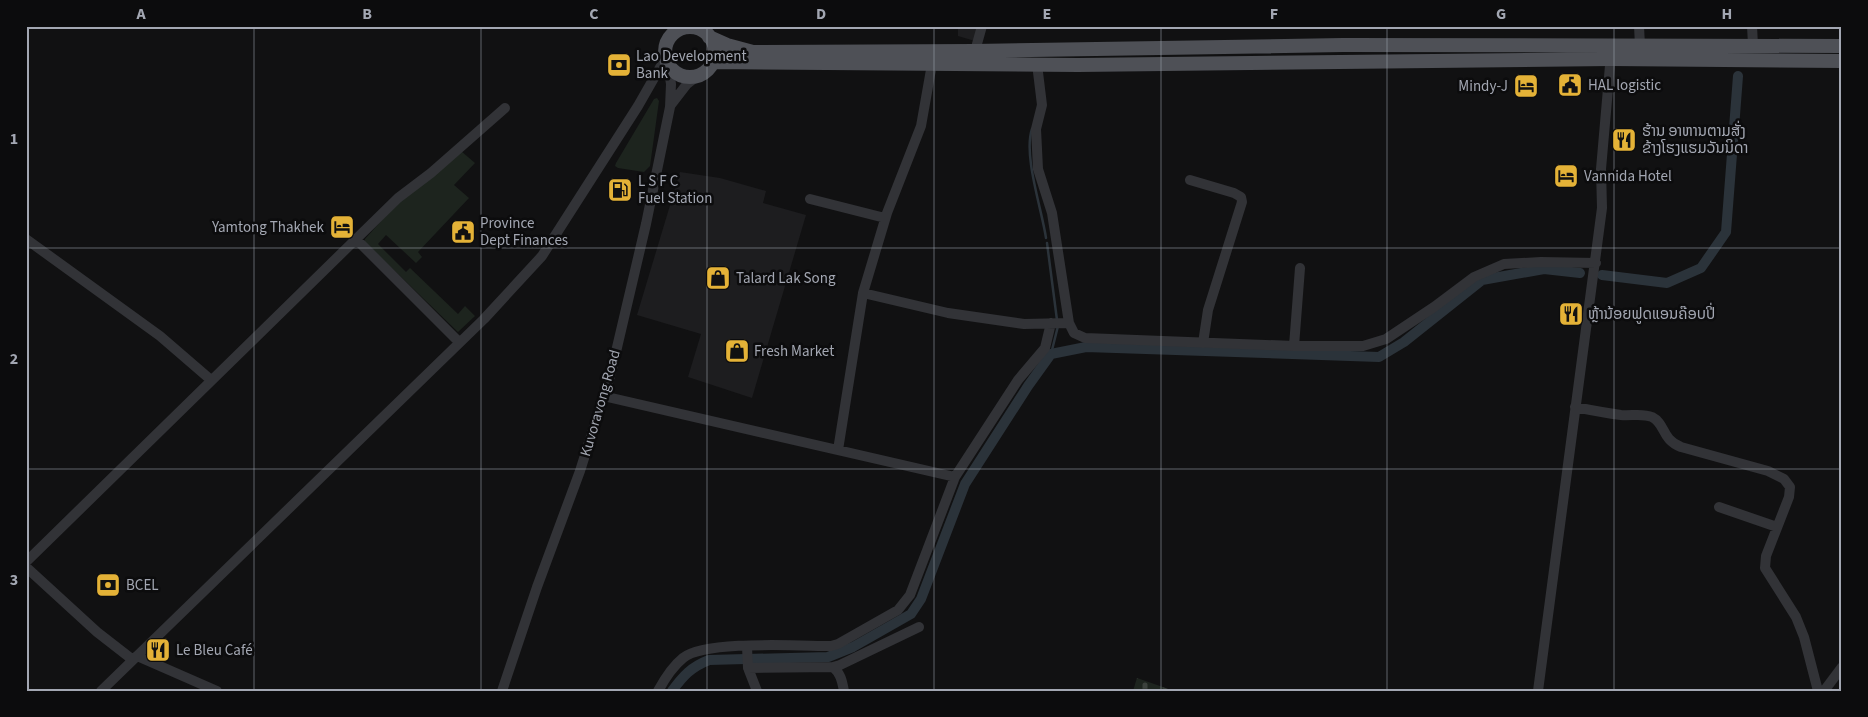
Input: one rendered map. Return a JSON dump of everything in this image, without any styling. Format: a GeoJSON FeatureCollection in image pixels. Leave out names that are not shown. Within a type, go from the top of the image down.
{"type":"FeatureCollection","features":[{"type":"Feature","properties":{"kind":"main road"},"geometry":{"type":"LineString","coordinates":[[705,31],[715,49],[713,62],[704,73],[697,76],[691,77],[678,74],[667,61],[666,48],[668,40],[675,30],[688,28],[705,31],[726,45],[753,52],[975,51],[1326,45],[1611,52],[1842,61]]}},
{"type":"Feature","properties":{"kind":"main road"},"geometry":{"type":"LineString","coordinates":[[713,62],[1097,65],[1611,52],[1640,46],[1842,46]]}},
{"type":"Feature","properties":{"kind":"street"},"geometry":{"type":"LineString","coordinates":[[975,51],[982,26]]}},
{"type":"Feature","properties":{"kind":"street"},"geometry":{"type":"LineString","coordinates":[[1638,26],[1640,46]]}},
{"type":"Feature","properties":{"kind":"street"},"geometry":{"type":"LineString","coordinates":[[1752,26],[1752,45]]}},
{"type":"Feature","properties":{"kind":"street"},"geometry":{"type":"LineString","coordinates":[[1538,691],[1574,407],[1596,263],[1602,208],[1601,169],[1611,52]]}},
{"type":"Feature","properties":{"kind":"street"},"geometry":{"type":"LineString","coordinates":[[667,61],[671,84],[670,107]]}},
{"type":"Feature","properties":{"kind":"street"},"geometry":{"type":"LineString","coordinates":[[101,691],[459,342],[536,264],[667,61]]}},
{"type":"Feature","properties":{"kind":"street"},"geometry":{"type":"LineString","coordinates":[[838,450],[863,293],[885,218],[921,126],[932,64]]}},
{"type":"Feature","properties":{"kind":"street"},"geometry":{"type":"LineString","coordinates":[[1037,64],[1042,106],[1036,130],[1038,169],[1052,213],[1069,322],[1074,333],[1085,338],[1294,346],[1363,346],[1385,340],[1474,277],[1504,264],[1541,262],[1596,263]]}},
{"type":"Feature","properties":{"kind":"street"},"geometry":{"type":"LineString","coordinates":[[670,107],[683,88],[697,76]]}},
{"type":"Feature","properties":{"kind":"street","name":"Kuvoravong Road"},"geometry":{"type":"LineString","coordinates":[[502,691],[537,587],[580,471],[610,373],[646,224],[670,107]]}},
{"type":"Feature","properties":{"kind":"street"},"geometry":{"type":"LineString","coordinates":[[26,562],[398,198],[431,173],[505,108]]}},
{"type":"Feature","properties":{"kind":"street"},"geometry":{"type":"LineString","coordinates":[[1190,180],[1234,192],[1241,197],[1242,202],[1208,310],[1203,343]]}},
{"type":"Feature","properties":{"kind":"street"},"geometry":{"type":"LineString","coordinates":[[810,199],[885,218]]}},
{"type":"Feature","properties":{"kind":"street"},"geometry":{"type":"LineString","coordinates":[[26,239],[160,336],[211,380]]}},
{"type":"Feature","properties":{"kind":"street"},"geometry":{"type":"LineString","coordinates":[[356,239],[459,342]]}},
{"type":"Feature","properties":{"kind":"street"},"geometry":{"type":"LineString","coordinates":[[1294,346],[1300,268]]}},
{"type":"Feature","properties":{"kind":"street"},"geometry":{"type":"LineString","coordinates":[[863,293],[948,313],[1024,324],[1069,322]]}},
{"type":"Feature","properties":{"kind":"street"},"geometry":{"type":"LineString","coordinates":[[658,691],[662,682],[684,657],[702,649],[747,646],[831,646],[838,644],[898,610],[910,595],[955,477],[1018,380],[1045,348],[1051,323]]}},
{"type":"Feature","properties":{"kind":"street"},"geometry":{"type":"LineString","coordinates":[[603,396],[955,477]]}},
{"type":"Feature","properties":{"kind":"street"},"geometry":{"type":"LineString","coordinates":[[1574,407],[1623,415],[1651,416],[1660,423],[1666,437],[1672,444],[1768,471],[1784,479],[1790,487],[1789,497],[1766,556],[1765,568],[1796,616],[1804,637],[1818,691]]}},
{"type":"Feature","properties":{"kind":"street"},"geometry":{"type":"LineString","coordinates":[[1719,507],[1777,527]]}},
{"type":"Feature","properties":{"kind":"street"},"geometry":{"type":"LineString","coordinates":[[26,567],[97,632],[135,658],[217,691]]}},
{"type":"Feature","properties":{"kind":"street"},"geometry":{"type":"LineString","coordinates":[[748,668],[832,667],[840,665],[919,627]]}},
{"type":"Feature","properties":{"kind":"street"},"geometry":{"type":"LineString","coordinates":[[747,646],[748,668],[756,691]]}},
{"type":"Feature","properties":{"kind":"street"},"geometry":{"type":"LineString","coordinates":[[832,667],[838,671],[842,678],[844,691]]}},
{"type":"Feature","properties":{"kind":"street"},"geometry":{"type":"LineString","coordinates":[[1824,691],[1842,667]]}},
{"type":"Feature","properties":{"kind":"shaded area"},"geometry":{"type":"Polygon","coordinates":[[[958,26],[979,26],[975,41],[958,36],[958,26]]]}},
{"type":"Feature","properties":{"kind":"shaded area","name":"Talard Lak Song"},"geometry":{"type":"Polygon","coordinates":[[[680,172],[720,178],[766,191],[763,203],[806,215],[752,398],[688,377],[701,334],[637,315],[680,172]]]}},
{"type":"Feature","properties":{"kind":"green space"},"geometry":{"type":"Polygon","coordinates":[[[657,98],[659,101],[650,166],[644,172],[618,168],[615,166],[616,163],[654,99],[657,98]]]}},
{"type":"Feature","properties":{"kind":"green space"},"geometry":{"type":"Polygon","coordinates":[[[461,151],[475,163],[454,185],[469,198],[418,252],[422,257],[416,263],[386,235],[378,244],[406,272],[410,268],[458,314],[465,306],[475,316],[458,332],[365,242],[365,239],[400,200],[461,151]]]}},
{"type":"Feature","properties":{"kind":"green space"},"geometry":{"type":"Polygon","coordinates":[[[1137,678],[1174,691],[1133,691],[1137,678]]]}},
{"type":"Feature","properties":{"kind":"waterway"},"geometry":{"type":"LineString","coordinates":[[1602,275],[1667,283],[1701,268],[1726,232],[1738,76]]}},
{"type":"Feature","properties":{"kind":"waterway"},"geometry":{"type":"LineString","coordinates":[[1032,129],[1030,140],[1031,168],[1046,238]]}},
{"type":"Feature","properties":{"kind":"waterway"},"geometry":{"type":"LineString","coordinates":[[1047,243],[1057,320]]}},
{"type":"Feature","properties":{"kind":"waterway"},"geometry":{"type":"LineString","coordinates":[[672,691],[688,672],[709,660],[828,657],[853,647],[911,614],[921,599],[965,484],[1028,386],[1051,354],[1086,347],[1379,357],[1404,342],[1482,280],[1544,269],[1580,273]]}},
{"type":"Feature","properties":{"kind":"waterway"},"geometry":{"type":"LineString","coordinates":[[1051,354],[1058,326]]}},
{"type":"Feature","properties":{"kind":"place","name":"Lao Development Bank"},"geometry":{"type":"Point","coordinates":[619,65]}},
{"type":"Feature","properties":{"kind":"place","name":"HAL logistic"},"geometry":{"type":"Point","coordinates":[1570,85]}},
{"type":"Feature","properties":{"kind":"place","name":"Mindy-J"},"geometry":{"type":"Point","coordinates":[1526,86]}},
{"type":"Feature","properties":{"kind":"place","name":"ຮ້ານ ອາຫານຕາມສັ່ງ ຂ້າງໂຮງແຮມວັນນິດາ"},"geometry":{"type":"Point","coordinates":[1624,140]}},
{"type":"Feature","properties":{"kind":"place","name":"Vannida Hotel"},"geometry":{"type":"Point","coordinates":[1566,176]}},
{"type":"Feature","properties":{"kind":"place","name":"L S F C Fuel Station"},"geometry":{"type":"Point","coordinates":[620,190]}},
{"type":"Feature","properties":{"kind":"place","name":"Yamtong Thakhek"},"geometry":{"type":"Point","coordinates":[342,227]}},
{"type":"Feature","properties":{"kind":"place","name":"Province Dept Finances"},"geometry":{"type":"Point","coordinates":[463,232]}},
{"type":"Feature","properties":{"kind":"place","name":"Talard Lak Song"},"geometry":{"type":"Point","coordinates":[718,278]}},
{"type":"Feature","properties":{"kind":"place","name":"ຫຼ້ານ້ອຍຟູດແອນຄ໊ອບປີ່"},"geometry":{"type":"Point","coordinates":[1571,314]}},
{"type":"Feature","properties":{"kind":"place","name":"Fresh Market"},"geometry":{"type":"Point","coordinates":[737,351]}},
{"type":"Feature","properties":{"kind":"place","name":"BCEL"},"geometry":{"type":"Point","coordinates":[108,585]}},
{"type":"Feature","properties":{"kind":"place","name":"Le Bleu Café"},"geometry":{"type":"Point","coordinates":[158,650]}}]}
